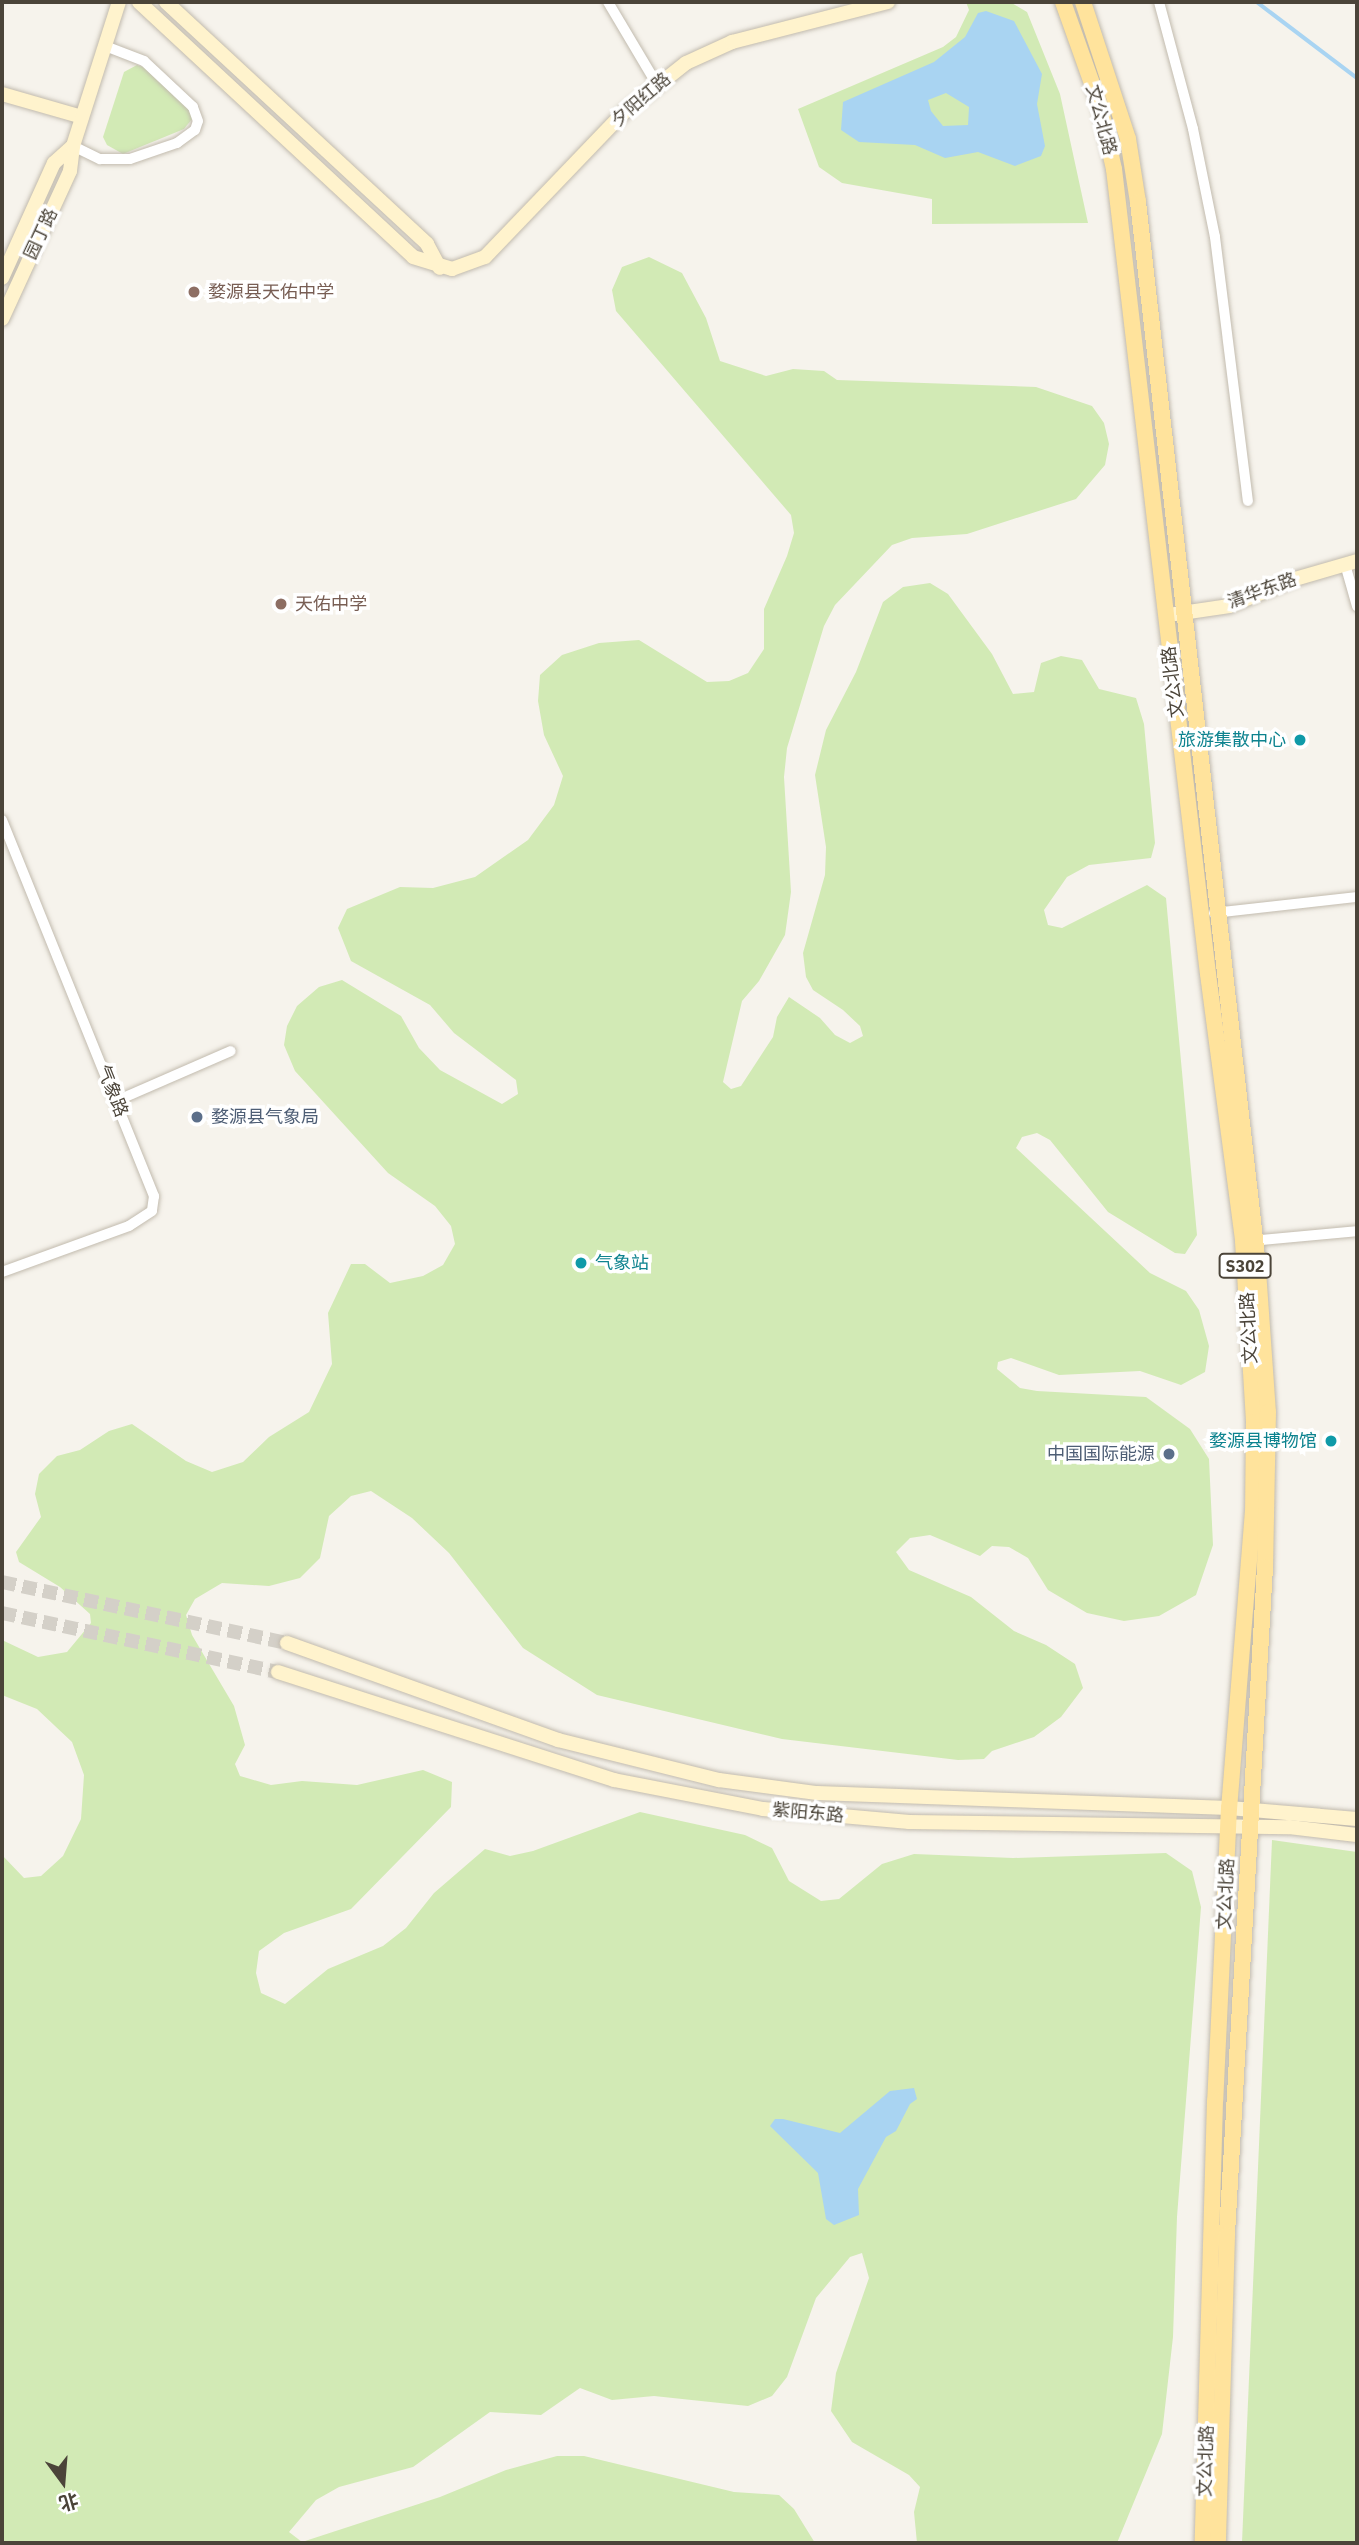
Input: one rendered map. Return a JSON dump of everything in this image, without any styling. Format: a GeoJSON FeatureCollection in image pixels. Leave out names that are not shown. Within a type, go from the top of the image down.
{"type":"FeatureCollection","features":[{"type":"Feature","properties":{"kind":"main road","name":"园丁路"},"geometry":{"type":"LineString","coordinates":[[2,319],[70,171],[73,146],[119,2]]}},
{"type":"Feature","properties":{"kind":"main road"},"geometry":{"type":"LineString","coordinates":[[139,2],[413,257],[440,268]]}},
{"type":"Feature","properties":{"kind":"main road"},"geometry":{"type":"LineString","coordinates":[[166,2],[427,244],[440,268]]}},
{"type":"Feature","properties":{"kind":"main road","name":"夕阳红路"},"geometry":{"type":"LineString","coordinates":[[440,268],[463,268],[485,257],[656,83],[708,51],[888,2]]}},
{"type":"Feature","properties":{"kind":"main road","name":"文公北路"},"geometry":{"type":"LineString","coordinates":[[1063,2],[1100,106],[1114,169],[1201,914],[1249,1241],[1254,1422],[1253,1511],[1229,1808],[1215,2114],[1203,2543]]}},
{"type":"Feature","properties":{"kind":"main road","name":"文公北路"},"geometry":{"type":"LineString","coordinates":[[1083,2],[1128,139],[1186,612],[1219,913],[1249,1241],[1268,1412],[1265,1567],[1248,1818],[1227,2235],[1218,2543]]}},
{"type":"Feature","properties":{"kind":"main road"},"geometry":{"type":"LineString","coordinates":[[2,94],[82,117]]}},
{"type":"Feature","properties":{"kind":"main road","name":"园丁路"},"geometry":{"type":"LineString","coordinates":[[2,278],[54,163],[73,146]]}},
{"type":"Feature","properties":{"kind":"main road","name":"清华东路"},"geometry":{"type":"LineString","coordinates":[[1165,616],[1229,606],[1351,563]]}},
{"type":"Feature","properties":{"kind":"main road","name":"紫阳东路"},"geometry":{"type":"LineString","coordinates":[[287,1643],[558,1740],[719,1780],[817,1793],[1229,1808],[1248,1818],[1357,1835]]}},
{"type":"Feature","properties":{"kind":"main road","name":"紫阳东路"},"geometry":{"type":"LineString","coordinates":[[278,1672],[614,1780],[763,1809],[909,1822],[1229,1826],[1248,1818],[1357,1819]]}},
{"type":"Feature","properties":{"kind":"street"},"geometry":{"type":"LineString","coordinates":[[608,2],[656,83]]}},
{"type":"Feature","properties":{"kind":"street"},"geometry":{"type":"LineString","coordinates":[[1159,2],[1193,129],[1215,237],[1248,501]]}},
{"type":"Feature","properties":{"kind":"street"},"geometry":{"type":"LineString","coordinates":[[73,146],[100,159],[130,159],[177,143],[195,130],[198,121],[193,107],[144,61],[105,46]]}},
{"type":"Feature","properties":{"kind":"street"},"geometry":{"type":"LineString","coordinates":[[1351,563],[1357,606]]}},
{"type":"Feature","properties":{"kind":"street","name":"气象路"},"geometry":{"type":"LineString","coordinates":[[2,820],[153,1196],[152,1211],[129,1226],[2,1272]]}},
{"type":"Feature","properties":{"kind":"street"},"geometry":{"type":"LineString","coordinates":[[1201,914],[1357,897]]}},
{"type":"Feature","properties":{"kind":"street"},"geometry":{"type":"LineString","coordinates":[[116,1101],[231,1051]]}},
{"type":"Feature","properties":{"kind":"street"},"geometry":{"type":"LineString","coordinates":[[1249,1241],[1357,1231]]}},
{"type":"Feature","properties":{"kind":"green space"},"geometry":{"type":"Polygon","coordinates":[[[966,2],[1010,2],[1027,12],[1060,94],[1088,223],[932,224],[932,199],[842,183],[819,167],[798,109],[943,47],[956,37],[969,10],[966,2]]]}},
{"type":"Feature","properties":{"kind":"green space"},"geometry":{"type":"Polygon","coordinates":[[[137,65],[149,69],[192,112],[192,119],[184,129],[123,154],[107,145],[103,137],[124,72],[137,65]]]}},
{"type":"Feature","properties":{"kind":"green space"},"geometry":{"type":"Polygon","coordinates":[[[649,257],[682,273],[706,318],[720,361],[766,376],[793,369],[824,371],[837,380],[1036,387],[1092,406],[1104,423],[1109,444],[1105,465],[1076,499],[967,534],[912,538],[892,545],[835,605],[824,626],[787,748],[784,777],[791,892],[785,935],[759,981],[742,1001],[723,1082],[731,1089],[741,1086],[773,1037],[777,1017],[789,997],[820,1018],[835,1035],[850,1043],[863,1036],[860,1026],[843,1010],[813,990],[806,977],[803,953],[825,875],[826,847],[815,775],[826,730],[856,672],[883,602],[903,587],[930,583],[948,594],[992,654],[1013,694],[1034,692],[1041,663],[1061,656],[1082,660],[1099,689],[1136,698],[1144,724],[1155,843],[1151,858],[1089,865],[1067,877],[1044,910],[1048,925],[1062,928],[1147,885],[1166,898],[1197,1235],[1185,1254],[1175,1253],[1108,1212],[1050,1140],[1037,1133],[1022,1137],[1016,1148],[1150,1273],[1186,1291],[1199,1310],[1209,1346],[1205,1372],[1181,1385],[1140,1371],[1059,1375],[1011,1358],[998,1362],[997,1369],[1020,1388],[1146,1397],[1190,1429],[1209,1459],[1213,1545],[1196,1595],[1159,1616],[1124,1621],[1087,1613],[1048,1590],[1028,1558],[1009,1547],[992,1546],[980,1556],[930,1535],[910,1538],[896,1552],[909,1570],[971,1597],[1014,1631],[1046,1645],[1075,1664],[1083,1688],[1061,1717],[1034,1737],[992,1751],[984,1759],[958,1760],[782,1739],[597,1695],[523,1648],[449,1553],[412,1518],[371,1491],[351,1496],[329,1516],[320,1558],[300,1578],[269,1586],[222,1583],[195,1599],[186,1615],[192,1635],[234,1706],[245,1745],[235,1764],[240,1776],[271,1785],[302,1781],[357,1785],[423,1770],[452,1782],[451,1807],[351,1909],[284,1933],[259,1951],[256,1973],[261,1993],[285,2004],[328,1969],[383,1946],[406,1928],[434,1893],[485,1849],[510,1856],[533,1851],[640,1812],[745,1835],[772,1848],[789,1881],[821,1901],[839,1899],[882,1864],[914,1854],[1013,1858],[1166,1853],[1192,1871],[1201,1907],[1177,2217],[1173,2337],[1162,2434],[1117,2543],[917,2543],[914,2512],[920,2487],[909,2475],[852,2442],[831,2411],[836,2373],[869,2278],[862,2253],[850,2257],[816,2298],[787,2377],[772,2396],[748,2406],[654,2396],[612,2400],[580,2388],[541,2415],[490,2412],[413,2467],[339,2487],[316,2500],[289,2532],[302,2542],[440,2497],[506,2470],[557,2456],[584,2456],[734,2492],[779,2495],[794,2509],[815,2543],[2,2543],[2,1855],[24,1878],[41,1876],[63,1856],[81,1819],[84,1775],[72,1742],[37,1709],[2,1695],[2,1640],[38,1657],[67,1652],[91,1623],[90,1614],[60,1587],[19,1562],[16,1552],[41,1517],[35,1494],[39,1474],[57,1456],[80,1450],[109,1431],[132,1424],[186,1461],[212,1472],[243,1462],[269,1437],[309,1412],[332,1364],[328,1313],[351,1264],[365,1264],[390,1283],[423,1276],[443,1265],[455,1244],[451,1226],[435,1206],[388,1173],[295,1071],[284,1045],[287,1026],[297,1006],[319,987],[342,980],[401,1016],[419,1048],[440,1070],[502,1104],[518,1094],[516,1080],[454,1033],[430,1005],[351,961],[338,928],[347,909],[400,887],[433,888],[475,877],[528,840],[554,805],[563,776],[544,735],[538,701],[540,675],[562,655],[599,643],[639,640],[707,682],[729,681],[748,673],[764,649],[764,609],[794,533],[791,515],[616,311],[612,290],[622,267],[649,257]]]}},
{"type":"Feature","properties":{"kind":"green space"},"geometry":{"type":"Polygon","coordinates":[[[1272,1840],[1357,1852],[1357,2543],[1242,2543],[1272,1840]]]}},
{"type":"Feature","properties":{"kind":"water"},"geometry":{"type":"Polygon","coordinates":[[[986,11],[1014,21],[1042,74],[1037,104],[1045,146],[1041,156],[1015,166],[978,152],[945,158],[915,145],[859,142],[841,130],[843,102],[934,62],[965,37],[978,13],[986,11]],[[946,93],[928,100],[931,111],[943,126],[968,125],[969,107],[946,93]]]}},
{"type":"Feature","properties":{"kind":"water"},"geometry":{"type":"Polygon","coordinates":[[[914,2088],[917,2099],[910,2104],[896,2131],[886,2137],[858,2189],[859,2215],[834,2225],[826,2219],[818,2173],[770,2126],[775,2119],[783,2119],[840,2133],[890,2091],[914,2088]]]}},
{"type":"Feature","properties":{"kind":"waterway"},"geometry":{"type":"LineString","coordinates":[[1257,2],[1357,78]]}},
{"type":"Feature","properties":{"kind":"tunnel"},"geometry":{"type":"LineString","coordinates":[[2,1582],[287,1643]]}},
{"type":"Feature","properties":{"kind":"tunnel"},"geometry":{"type":"LineString","coordinates":[[2,1613],[278,1672]]}},
{"type":"Feature","properties":{"kind":"place","name":"婺源县天佑中学"},"geometry":{"type":"Point","coordinates":[194,292]}},
{"type":"Feature","properties":{"kind":"place","name":"天佑中学"},"geometry":{"type":"Point","coordinates":[281,604]}},
{"type":"Feature","properties":{"kind":"place","name":"旅游集散中心"},"geometry":{"type":"Point","coordinates":[1300,740]}},
{"type":"Feature","properties":{"kind":"place","name":"婺源县气象局"},"geometry":{"type":"Point","coordinates":[197,1117]}},
{"type":"Feature","properties":{"kind":"place","name":"气象站"},"geometry":{"type":"Point","coordinates":[581,1263]}},
{"type":"Feature","properties":{"kind":"place","name":"婺源县博物馆"},"geometry":{"type":"Point","coordinates":[1331,1441]}},
{"type":"Feature","properties":{"kind":"place","name":"中国国际能源"},"geometry":{"type":"Point","coordinates":[1169,1454]}}]}
